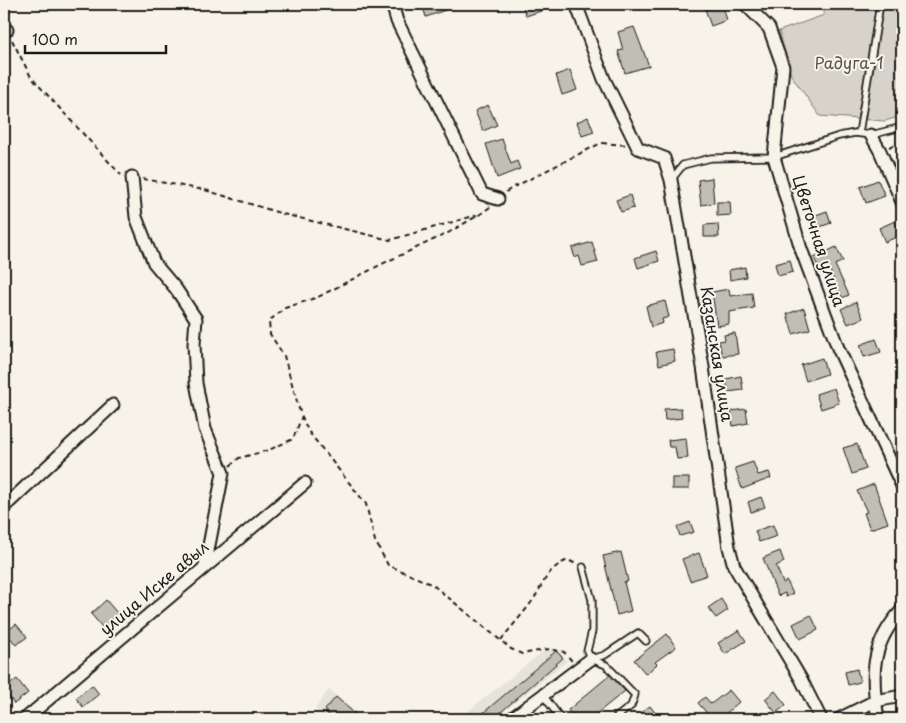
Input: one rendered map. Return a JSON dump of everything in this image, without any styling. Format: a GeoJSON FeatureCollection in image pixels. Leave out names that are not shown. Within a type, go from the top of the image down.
{"type":"FeatureCollection","features":[{"type":"Feature","properties":{"kind":"street"},"geometry":{"type":"LineString","coordinates":[[392,4],[397,21],[482,194],[498,199]]}},
{"type":"Feature","properties":{"kind":"street"},"geometry":{"type":"LineString","coordinates":[[576,4],[604,79],[638,148]]}},
{"type":"Feature","properties":{"kind":"street","name":"Цветочная улица"},"geometry":{"type":"LineString","coordinates":[[745,4],[769,28],[782,67],[774,156],[801,249],[838,348],[902,486]]}},
{"type":"Feature","properties":{"kind":"street"},"geometry":{"type":"LineString","coordinates":[[865,134],[880,151],[902,202]]}},
{"type":"Feature","properties":{"kind":"street","name":"Казанская улица"},"geometry":{"type":"LineString","coordinates":[[638,148],[664,158],[672,180],[703,366],[729,547],[734,566],[801,679],[821,719]]}},
{"type":"Feature","properties":{"kind":"street"},"geometry":{"type":"LineString","coordinates":[[132,176],[136,217],[154,263],[176,289],[196,319],[194,344],[196,383],[205,429],[223,473],[205,566]]}},
{"type":"Feature","properties":{"kind":"street"},"geometry":{"type":"LineString","coordinates":[[4,507],[113,405]]}},
{"type":"Feature","properties":{"kind":"street","name":"улица Иске авыл"},"geometry":{"type":"LineString","coordinates":[[25,719],[305,483]]}},
{"type":"Feature","properties":{"kind":"street"},"geometry":{"type":"LineString","coordinates":[[878,719],[873,670],[875,656],[887,629],[902,610]]}},
{"type":"Feature","properties":{"kind":"street"},"geometry":{"type":"LineString","coordinates":[[511,719],[591,659]]}},
{"type":"Feature","properties":{"kind":"street"},"geometry":{"type":"LineString","coordinates":[[839,719],[875,702],[902,696]]}},
{"type":"Feature","properties":{"kind":"lane"},"geometry":{"type":"LineString","coordinates":[[865,134],[880,4]]}},
{"type":"Feature","properties":{"kind":"lane"},"geometry":{"type":"LineString","coordinates":[[672,180],[684,165],[711,158],[774,156],[828,139],[902,128]]}},
{"type":"Feature","properties":{"kind":"lane"},"geometry":{"type":"LineString","coordinates":[[583,567],[592,600],[592,631],[587,651],[591,659],[606,665],[635,695],[631,706],[614,719]]}},
{"type":"Feature","properties":{"kind":"lane"},"geometry":{"type":"LineString","coordinates":[[591,659],[606,655],[638,633],[646,641]]}},
{"type":"Feature","properties":{"kind":"lane"},"geometry":{"type":"LineString","coordinates":[[543,695],[561,719]]}},
{"type":"Feature","properties":{"kind":"path"},"geometry":{"type":"LineString","coordinates":[[6,31],[31,77],[120,174],[205,190],[283,214],[390,240],[482,213]]}},
{"type":"Feature","properties":{"kind":"path"},"geometry":{"type":"LineString","coordinates":[[880,151],[902,142]]}},
{"type":"Feature","properties":{"kind":"path"},"geometry":{"type":"LineString","coordinates":[[579,668],[564,652],[549,649],[522,654],[511,649],[433,585],[388,564],[375,541],[366,504],[308,431],[284,356],[270,334],[269,321],[285,308],[318,297],[448,233],[482,213],[512,188],[600,143],[638,148]]}},
{"type":"Feature","properties":{"kind":"path"},"geometry":{"type":"LineString","coordinates":[[223,473],[239,458],[269,450],[293,440],[302,416]]}},
{"type":"Feature","properties":{"kind":"path"},"geometry":{"type":"LineString","coordinates":[[500,640],[534,599],[542,582],[557,564],[568,560],[583,567]]}},
{"type":"Feature","properties":{"kind":"shaded area"},"geometry":{"type":"Polygon","coordinates":[[[547,648],[558,649],[567,661],[494,719],[458,719],[547,648]]]}},
{"type":"Feature","properties":{"kind":"shaded area"},"geometry":{"type":"Polygon","coordinates":[[[329,689],[362,719],[326,719],[315,709],[329,689]]]}},
{"type":"Feature","properties":{"kind":"green space","name":"Радуга-1"},"geometry":{"type":"Polygon","coordinates":[[[824,4],[902,4],[902,116],[885,121],[820,116],[791,75],[779,31],[824,15],[824,4]]]}},
{"type":"Feature","properties":{"kind":"building"},"geometry":{"type":"Polygon","coordinates":[[[422,4],[459,4],[459,5],[426,17],[422,4]]]}},
{"type":"Feature","properties":{"kind":"building"},"geometry":{"type":"Polygon","coordinates":[[[522,4],[538,4],[541,11],[526,16],[522,4]]]}},
{"type":"Feature","properties":{"kind":"building"},"geometry":{"type":"Polygon","coordinates":[[[722,4],[727,20],[711,26],[705,9],[722,4]]]}},
{"type":"Feature","properties":{"kind":"building"},"geometry":{"type":"Polygon","coordinates":[[[634,27],[649,66],[625,73],[618,51],[623,50],[618,32],[634,27]]]}},
{"type":"Feature","properties":{"kind":"building"},"geometry":{"type":"Polygon","coordinates":[[[570,70],[577,90],[562,95],[556,75],[570,70]]]}},
{"type":"Feature","properties":{"kind":"building"},"geometry":{"type":"Polygon","coordinates":[[[488,105],[497,125],[483,131],[475,111],[488,105]]]}},
{"type":"Feature","properties":{"kind":"building"},"geometry":{"type":"Polygon","coordinates":[[[588,117],[594,132],[582,136],[577,122],[588,117]]]}},
{"type":"Feature","properties":{"kind":"building"},"geometry":{"type":"Polygon","coordinates":[[[502,139],[511,164],[517,161],[520,169],[497,178],[486,144],[502,139]]]}},
{"type":"Feature","properties":{"kind":"building"},"geometry":{"type":"Polygon","coordinates":[[[712,178],[714,203],[701,205],[698,180],[712,178]]]}},
{"type":"Feature","properties":{"kind":"building"},"geometry":{"type":"Polygon","coordinates":[[[878,180],[885,196],[866,203],[860,187],[878,180]]]}},
{"type":"Feature","properties":{"kind":"building"},"geometry":{"type":"Polygon","coordinates":[[[630,195],[634,208],[621,212],[616,200],[630,195]]]}},
{"type":"Feature","properties":{"kind":"building"},"geometry":{"type":"Polygon","coordinates":[[[717,202],[730,202],[731,215],[717,216],[717,202]]]}},
{"type":"Feature","properties":{"kind":"building"},"geometry":{"type":"Polygon","coordinates":[[[827,211],[831,223],[814,229],[810,217],[827,211]]]}},
{"type":"Feature","properties":{"kind":"building"},"geometry":{"type":"Polygon","coordinates":[[[895,221],[901,235],[885,242],[879,228],[895,221]]]}},
{"type":"Feature","properties":{"kind":"building"},"geometry":{"type":"Polygon","coordinates":[[[718,224],[719,237],[704,237],[704,225],[718,224]]]}},
{"type":"Feature","properties":{"kind":"building"},"geometry":{"type":"Polygon","coordinates":[[[592,242],[598,262],[582,266],[579,256],[575,258],[572,248],[592,242]]]}},
{"type":"Feature","properties":{"kind":"building"},"geometry":{"type":"Polygon","coordinates":[[[836,247],[843,261],[835,265],[849,295],[842,298],[840,291],[833,294],[828,283],[834,280],[827,264],[819,268],[814,258],[836,247]]]}},
{"type":"Feature","properties":{"kind":"building"},"geometry":{"type":"Polygon","coordinates":[[[656,251],[659,261],[638,268],[635,258],[656,251]]]}},
{"type":"Feature","properties":{"kind":"building"},"geometry":{"type":"Polygon","coordinates":[[[790,260],[793,272],[778,276],[775,264],[790,260]]]}},
{"type":"Feature","properties":{"kind":"building"},"geometry":{"type":"Polygon","coordinates":[[[745,267],[746,277],[730,280],[729,270],[745,267]]]}},
{"type":"Feature","properties":{"kind":"building"},"geometry":{"type":"Polygon","coordinates":[[[729,289],[730,296],[752,293],[754,308],[729,312],[729,324],[717,326],[712,292],[729,289]]]}},
{"type":"Feature","properties":{"kind":"building"},"geometry":{"type":"Polygon","coordinates":[[[665,301],[669,317],[662,319],[663,323],[651,327],[646,306],[665,301]]]}},
{"type":"Feature","properties":{"kind":"building"},"geometry":{"type":"Polygon","coordinates":[[[856,302],[863,318],[848,324],[841,309],[856,302]]]}},
{"type":"Feature","properties":{"kind":"building"},"geometry":{"type":"Polygon","coordinates":[[[804,308],[810,329],[793,334],[787,314],[804,308]]]}},
{"type":"Feature","properties":{"kind":"building"},"geometry":{"type":"Polygon","coordinates":[[[735,333],[738,354],[722,356],[719,341],[725,340],[724,335],[735,333]]]}},
{"type":"Feature","properties":{"kind":"building"},"geometry":{"type":"Polygon","coordinates":[[[876,339],[881,352],[864,357],[860,345],[876,339]]]}},
{"type":"Feature","properties":{"kind":"building"},"geometry":{"type":"Polygon","coordinates":[[[673,349],[675,361],[659,365],[656,352],[673,349]]]}},
{"type":"Feature","properties":{"kind":"building"},"geometry":{"type":"Polygon","coordinates":[[[822,358],[827,374],[806,381],[801,365],[822,358]]]}},
{"type":"Feature","properties":{"kind":"building"},"geometry":{"type":"Polygon","coordinates":[[[741,376],[743,390],[728,392],[726,379],[741,376]]]}},
{"type":"Feature","properties":{"kind":"building"},"geometry":{"type":"Polygon","coordinates":[[[834,388],[839,403],[821,409],[816,394],[834,388]]]}},
{"type":"Feature","properties":{"kind":"building"},"geometry":{"type":"Polygon","coordinates":[[[681,408],[682,418],[665,420],[664,409],[681,408]]]}},
{"type":"Feature","properties":{"kind":"building"},"geometry":{"type":"Polygon","coordinates":[[[746,409],[748,423],[733,426],[731,411],[746,409]]]}},
{"type":"Feature","properties":{"kind":"building"},"geometry":{"type":"Polygon","coordinates":[[[686,438],[688,458],[677,459],[675,447],[669,447],[668,440],[686,438]]]}},
{"type":"Feature","properties":{"kind":"building"},"geometry":{"type":"Polygon","coordinates":[[[857,444],[866,469],[852,474],[843,448],[857,444]]]}},
{"type":"Feature","properties":{"kind":"building"},"geometry":{"type":"Polygon","coordinates":[[[753,462],[758,475],[769,472],[771,478],[742,489],[735,468],[753,462]]]}},
{"type":"Feature","properties":{"kind":"building"},"geometry":{"type":"Polygon","coordinates":[[[672,478],[689,478],[689,489],[672,489],[672,478]]]}},
{"type":"Feature","properties":{"kind":"building"},"geometry":{"type":"Polygon","coordinates":[[[874,484],[888,523],[870,529],[864,513],[867,512],[857,491],[874,484]]]}},
{"type":"Feature","properties":{"kind":"building"},"geometry":{"type":"Polygon","coordinates":[[[761,497],[765,507],[751,512],[748,502],[761,497]]]}},
{"type":"Feature","properties":{"kind":"building"},"geometry":{"type":"Polygon","coordinates":[[[690,522],[694,532],[680,536],[677,527],[690,522]]]}},
{"type":"Feature","properties":{"kind":"building"},"geometry":{"type":"Polygon","coordinates":[[[773,525],[777,536],[759,542],[755,531],[773,525]]]}},
{"type":"Feature","properties":{"kind":"building"},"geometry":{"type":"Polygon","coordinates":[[[780,551],[784,562],[776,566],[783,583],[787,581],[793,594],[786,597],[785,593],[778,596],[763,558],[780,551]]]}},
{"type":"Feature","properties":{"kind":"building"},"geometry":{"type":"Polygon","coordinates":[[[621,552],[628,581],[624,582],[631,611],[617,615],[603,556],[621,552]]]}},
{"type":"Feature","properties":{"kind":"building"},"geometry":{"type":"Polygon","coordinates":[[[699,553],[707,575],[690,581],[682,559],[699,553]]]}},
{"type":"Feature","properties":{"kind":"building"},"geometry":{"type":"Polygon","coordinates":[[[721,599],[728,610],[716,618],[708,608],[721,599]]]}},
{"type":"Feature","properties":{"kind":"building"},"geometry":{"type":"Polygon","coordinates":[[[106,600],[118,614],[103,628],[91,614],[106,600]]]}},
{"type":"Feature","properties":{"kind":"building"},"geometry":{"type":"Polygon","coordinates":[[[811,615],[818,630],[800,639],[793,624],[811,615]]]}},
{"type":"Feature","properties":{"kind":"building"},"geometry":{"type":"Polygon","coordinates":[[[16,624],[27,637],[16,645],[6,632],[16,624]]]}},
{"type":"Feature","properties":{"kind":"building"},"geometry":{"type":"Polygon","coordinates":[[[739,630],[746,641],[725,654],[718,643],[739,630]]]}},
{"type":"Feature","properties":{"kind":"building"},"geometry":{"type":"Polygon","coordinates":[[[667,634],[676,647],[655,662],[657,664],[646,674],[634,660],[667,634]]]}},
{"type":"Feature","properties":{"kind":"building"},"geometry":{"type":"Polygon","coordinates":[[[556,651],[563,658],[493,719],[476,719],[556,651]]]}},
{"type":"Feature","properties":{"kind":"building"},"geometry":{"type":"Polygon","coordinates":[[[857,669],[860,682],[848,685],[845,672],[857,669]]]}},
{"type":"Feature","properties":{"kind":"building"},"geometry":{"type":"Polygon","coordinates":[[[610,675],[625,691],[590,719],[575,719],[568,710],[610,675]]]}},
{"type":"Feature","properties":{"kind":"building"},"geometry":{"type":"Polygon","coordinates":[[[17,679],[28,693],[14,704],[4,689],[17,679]]]}},
{"type":"Feature","properties":{"kind":"building"},"geometry":{"type":"Polygon","coordinates":[[[92,685],[99,694],[83,707],[76,698],[92,685]]]}},
{"type":"Feature","properties":{"kind":"building"},"geometry":{"type":"Polygon","coordinates":[[[729,690],[739,702],[724,715],[727,719],[712,719],[698,703],[705,697],[711,704],[729,690]]]}},
{"type":"Feature","properties":{"kind":"building"},"geometry":{"type":"Polygon","coordinates":[[[775,691],[786,705],[776,713],[765,699],[775,691]]]}},
{"type":"Feature","properties":{"kind":"building"},"geometry":{"type":"Polygon","coordinates":[[[336,697],[361,719],[332,719],[327,716],[329,714],[325,710],[336,697]]]}},
{"type":"Feature","properties":{"kind":"building"},"geometry":{"type":"Polygon","coordinates":[[[650,706],[660,719],[632,719],[650,706]]]}}]}
